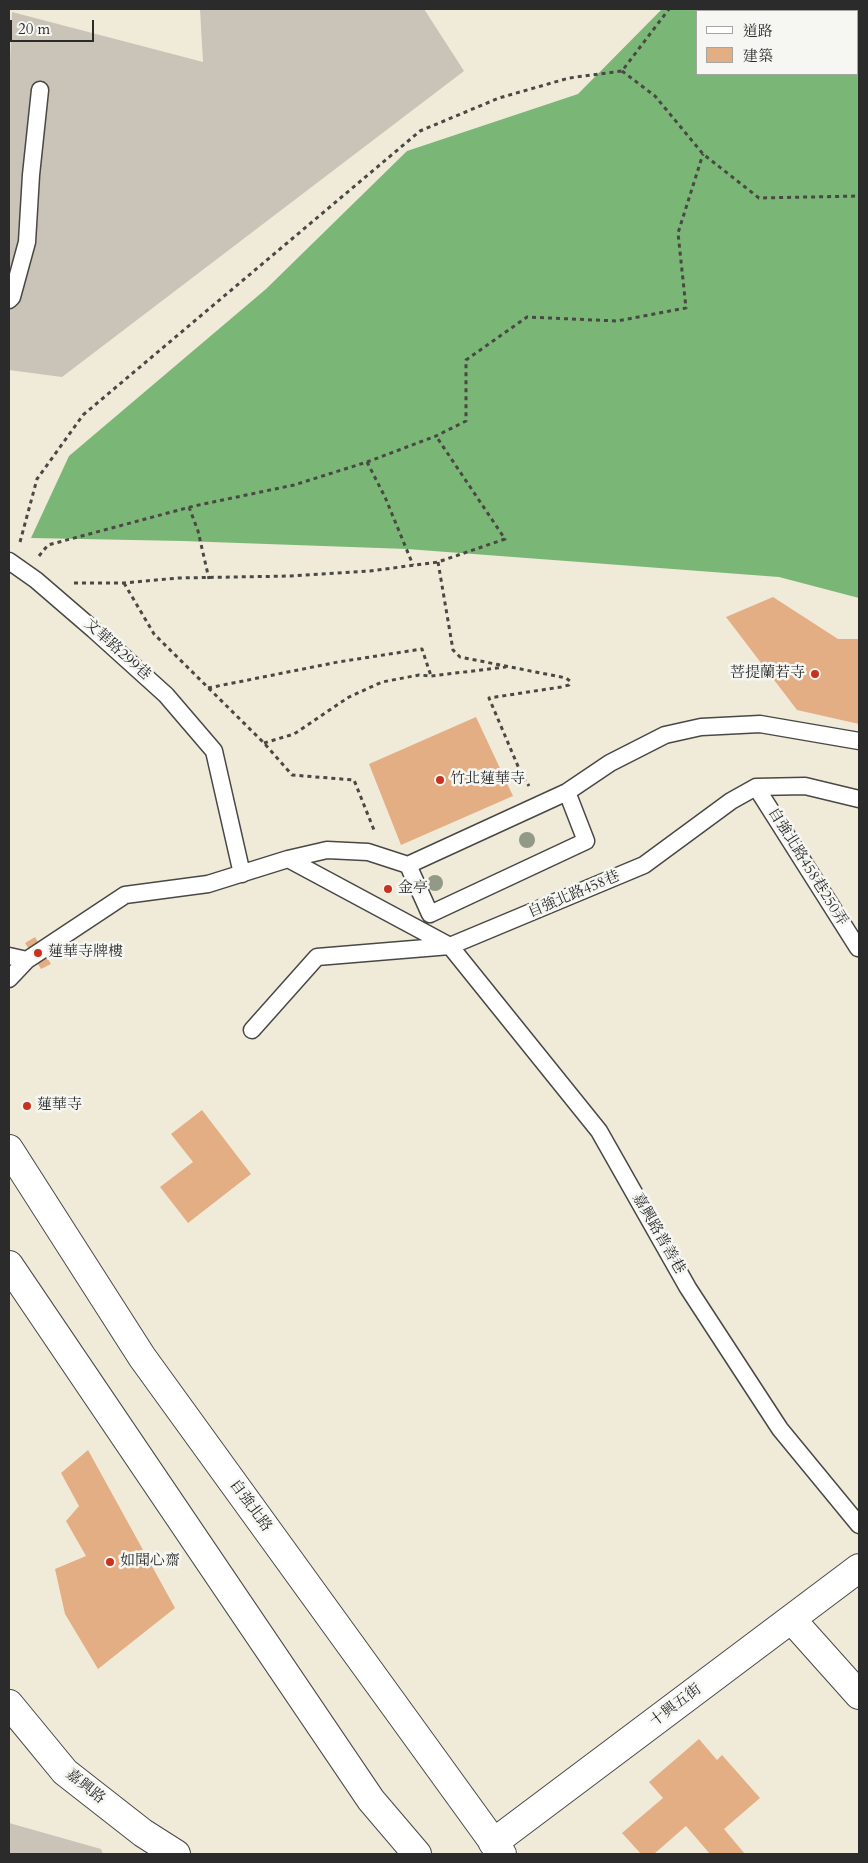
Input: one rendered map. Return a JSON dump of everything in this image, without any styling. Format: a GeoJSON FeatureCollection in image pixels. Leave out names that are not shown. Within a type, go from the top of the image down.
{"type":"FeatureCollection","features":[{"type":"Feature","properties":{"kind":"main road","name":"自強北路"},"geometry":{"type":"LineString","coordinates":[[9,1149],[142,1357],[497,1849]]}},
{"type":"Feature","properties":{"kind":"main road"},"geometry":{"type":"LineString","coordinates":[[9,1265],[371,1800],[417,1854]]}},
{"type":"Feature","properties":{"kind":"main road","name":"十興五街"},"geometry":{"type":"LineString","coordinates":[[497,1849],[859,1568]]}},
{"type":"Feature","properties":{"kind":"main road"},"geometry":{"type":"LineString","coordinates":[[792,1620],[859,1695]]}},
{"type":"Feature","properties":{"kind":"main road","name":"嘉興路"},"geometry":{"type":"LineString","coordinates":[[9,1704],[65,1772],[143,1832],[176,1854]]}},
{"type":"Feature","properties":{"kind":"lane"},"geometry":{"type":"LineString","coordinates":[[9,300],[12,297],[27,242],[31,175],[40,90]]}},
{"type":"Feature","properties":{"kind":"lane","name":"文華路299巷"},"geometry":{"type":"LineString","coordinates":[[11,563],[36,580],[166,695],[214,751],[242,874]]}},
{"type":"Feature","properties":{"kind":"lane"},"geometry":{"type":"LineString","coordinates":[[9,979],[27,960],[125,895],[208,884],[288,859],[327,850],[372,854],[408,864],[567,792],[610,763],[665,735],[701,727],[760,724],[859,740]]}},
{"type":"Feature","properties":{"kind":"lane","name":"自強北路458巷"},"geometry":{"type":"LineString","coordinates":[[252,1030],[317,957],[450,946],[644,865],[732,801],[756,787],[805,786],[859,799]]}},
{"type":"Feature","properties":{"kind":"lane","name":"自強北路458巷250弄"},"geometry":{"type":"LineString","coordinates":[[756,787],[858,948]]}},
{"type":"Feature","properties":{"kind":"lane"},"geometry":{"type":"LineString","coordinates":[[408,864],[430,914],[586,841],[567,792]]}},
{"type":"Feature","properties":{"kind":"lane"},"geometry":{"type":"LineString","coordinates":[[288,859],[450,946]]}},
{"type":"Feature","properties":{"kind":"lane","name":"嘉興路普善巷"},"geometry":{"type":"LineString","coordinates":[[450,946],[599,1131],[688,1288],[780,1429],[859,1525]]}},
{"type":"Feature","properties":{"kind":"lane"},"geometry":{"type":"LineString","coordinates":[[9,956],[27,960]]}},
{"type":"Feature","properties":{"kind":"path"},"geometry":{"type":"LineString","coordinates":[[622,71],[669,9]]}},
{"type":"Feature","properties":{"kind":"path"},"geometry":{"type":"LineString","coordinates":[[11,563],[37,479],[83,415],[420,131],[499,98],[569,78],[622,71],[655,96],[703,154],[759,198],[859,196]]}},
{"type":"Feature","properties":{"kind":"path"},"geometry":{"type":"LineString","coordinates":[[36,560],[48,545],[189,507],[294,485],[367,462],[436,436],[466,421],[466,360],[527,317],[616,321],[686,308],[678,233],[703,154]]}},
{"type":"Feature","properties":{"kind":"path"},"geometry":{"type":"LineString","coordinates":[[67,584],[370,571],[438,562],[505,539],[436,436]]}},
{"type":"Feature","properties":{"kind":"path"},"geometry":{"type":"LineString","coordinates":[[367,462],[385,497],[413,565]]}},
{"type":"Feature","properties":{"kind":"path"},"geometry":{"type":"LineString","coordinates":[[189,507],[198,531],[209,579]]}},
{"type":"Feature","properties":{"kind":"path"},"geometry":{"type":"LineString","coordinates":[[438,562],[452,650],[460,657],[566,678],[570,681],[569,685],[561,687],[489,698],[520,771]]}},
{"type":"Feature","properties":{"kind":"path"},"geometry":{"type":"LineString","coordinates":[[124,582],[154,634],[264,743],[292,775],[354,780],[375,833],[372,854]]}},
{"type":"Feature","properties":{"kind":"path"},"geometry":{"type":"LineString","coordinates":[[207,688],[338,662],[422,649],[431,676]]}},
{"type":"Feature","properties":{"kind":"path"},"geometry":{"type":"LineString","coordinates":[[264,743],[294,734],[349,697],[382,682],[419,675],[431,676],[510,666]]}},
{"type":"Feature","properties":{"kind":"shaded area"},"geometry":{"type":"Polygon","coordinates":[[[200,9],[424,9],[464,71],[62,377],[9,370],[9,90],[12,12],[203,62],[200,9]]]}},
{"type":"Feature","properties":{"kind":"shaded area"},"geometry":{"type":"Polygon","coordinates":[[[9,1823],[101,1849],[103,1854],[9,1854],[9,1823]]]}},
{"type":"Feature","properties":{"kind":"green space"},"geometry":{"type":"Polygon","coordinates":[[[662,9],[859,9],[859,598],[779,577],[407,549],[31,538],[69,456],[266,289],[407,151],[578,94],[662,9]]]}},
{"type":"Feature","properties":{"kind":"building","name":"菩提蘭若寺"},"geometry":{"type":"Polygon","coordinates":[[[773,597],[838,639],[859,639],[859,724],[797,710],[726,617],[773,597]]]}},
{"type":"Feature","properties":{"kind":"building","name":"竹北蓮華寺"},"geometry":{"type":"Polygon","coordinates":[[[476,717],[513,796],[401,845],[369,764],[476,717]]]}},
{"type":"Feature","properties":{"kind":"building","name":"金亭"},"geometry":{"type":"Polygon","coordinates":[[[386,883],[390,883],[394,889],[390,895],[386,895],[382,891],[382,887],[386,883]]]}},
{"type":"Feature","properties":{"kind":"building","name":"蓮華寺牌樓"},"geometry":{"type":"Polygon","coordinates":[[[35,937],[51,964],[41,969],[25,943],[35,937]]]}},
{"type":"Feature","properties":{"kind":"building"},"geometry":{"type":"Polygon","coordinates":[[[202,1110],[251,1174],[188,1223],[160,1187],[193,1162],[171,1134],[202,1110]]]}},
{"type":"Feature","properties":{"kind":"building","name":"如聞心齋"},"geometry":{"type":"Polygon","coordinates":[[[88,1450],[175,1608],[98,1669],[65,1614],[55,1569],[86,1556],[66,1521],[79,1506],[61,1473],[88,1450]]]}},
{"type":"Feature","properties":{"kind":"building"},"geometry":{"type":"Polygon","coordinates":[[[699,1739],[717,1760],[722,1755],[760,1798],[724,1829],[745,1854],[710,1854],[686,1826],[654,1854],[641,1854],[622,1833],[663,1798],[649,1782],[699,1739]]]}},
{"type":"Feature","properties":{"kind":"place","name":"菩提蘭若寺"},"geometry":{"type":"Point","coordinates":[815,674]}},
{"type":"Feature","properties":{"kind":"place","name":"竹北蓮華寺"},"geometry":{"type":"Point","coordinates":[440,780]}},
{"type":"Feature","properties":{"kind":"place","name":"金亭"},"geometry":{"type":"Point","coordinates":[388,889]}},
{"type":"Feature","properties":{"kind":"place","name":"蓮華寺牌樓"},"geometry":{"type":"Point","coordinates":[38,953]}},
{"type":"Feature","properties":{"kind":"place","name":"蓮華寺"},"geometry":{"type":"Point","coordinates":[27,1106]}},
{"type":"Feature","properties":{"kind":"place","name":"如聞心齋"},"geometry":{"type":"Point","coordinates":[110,1562]}}]}
